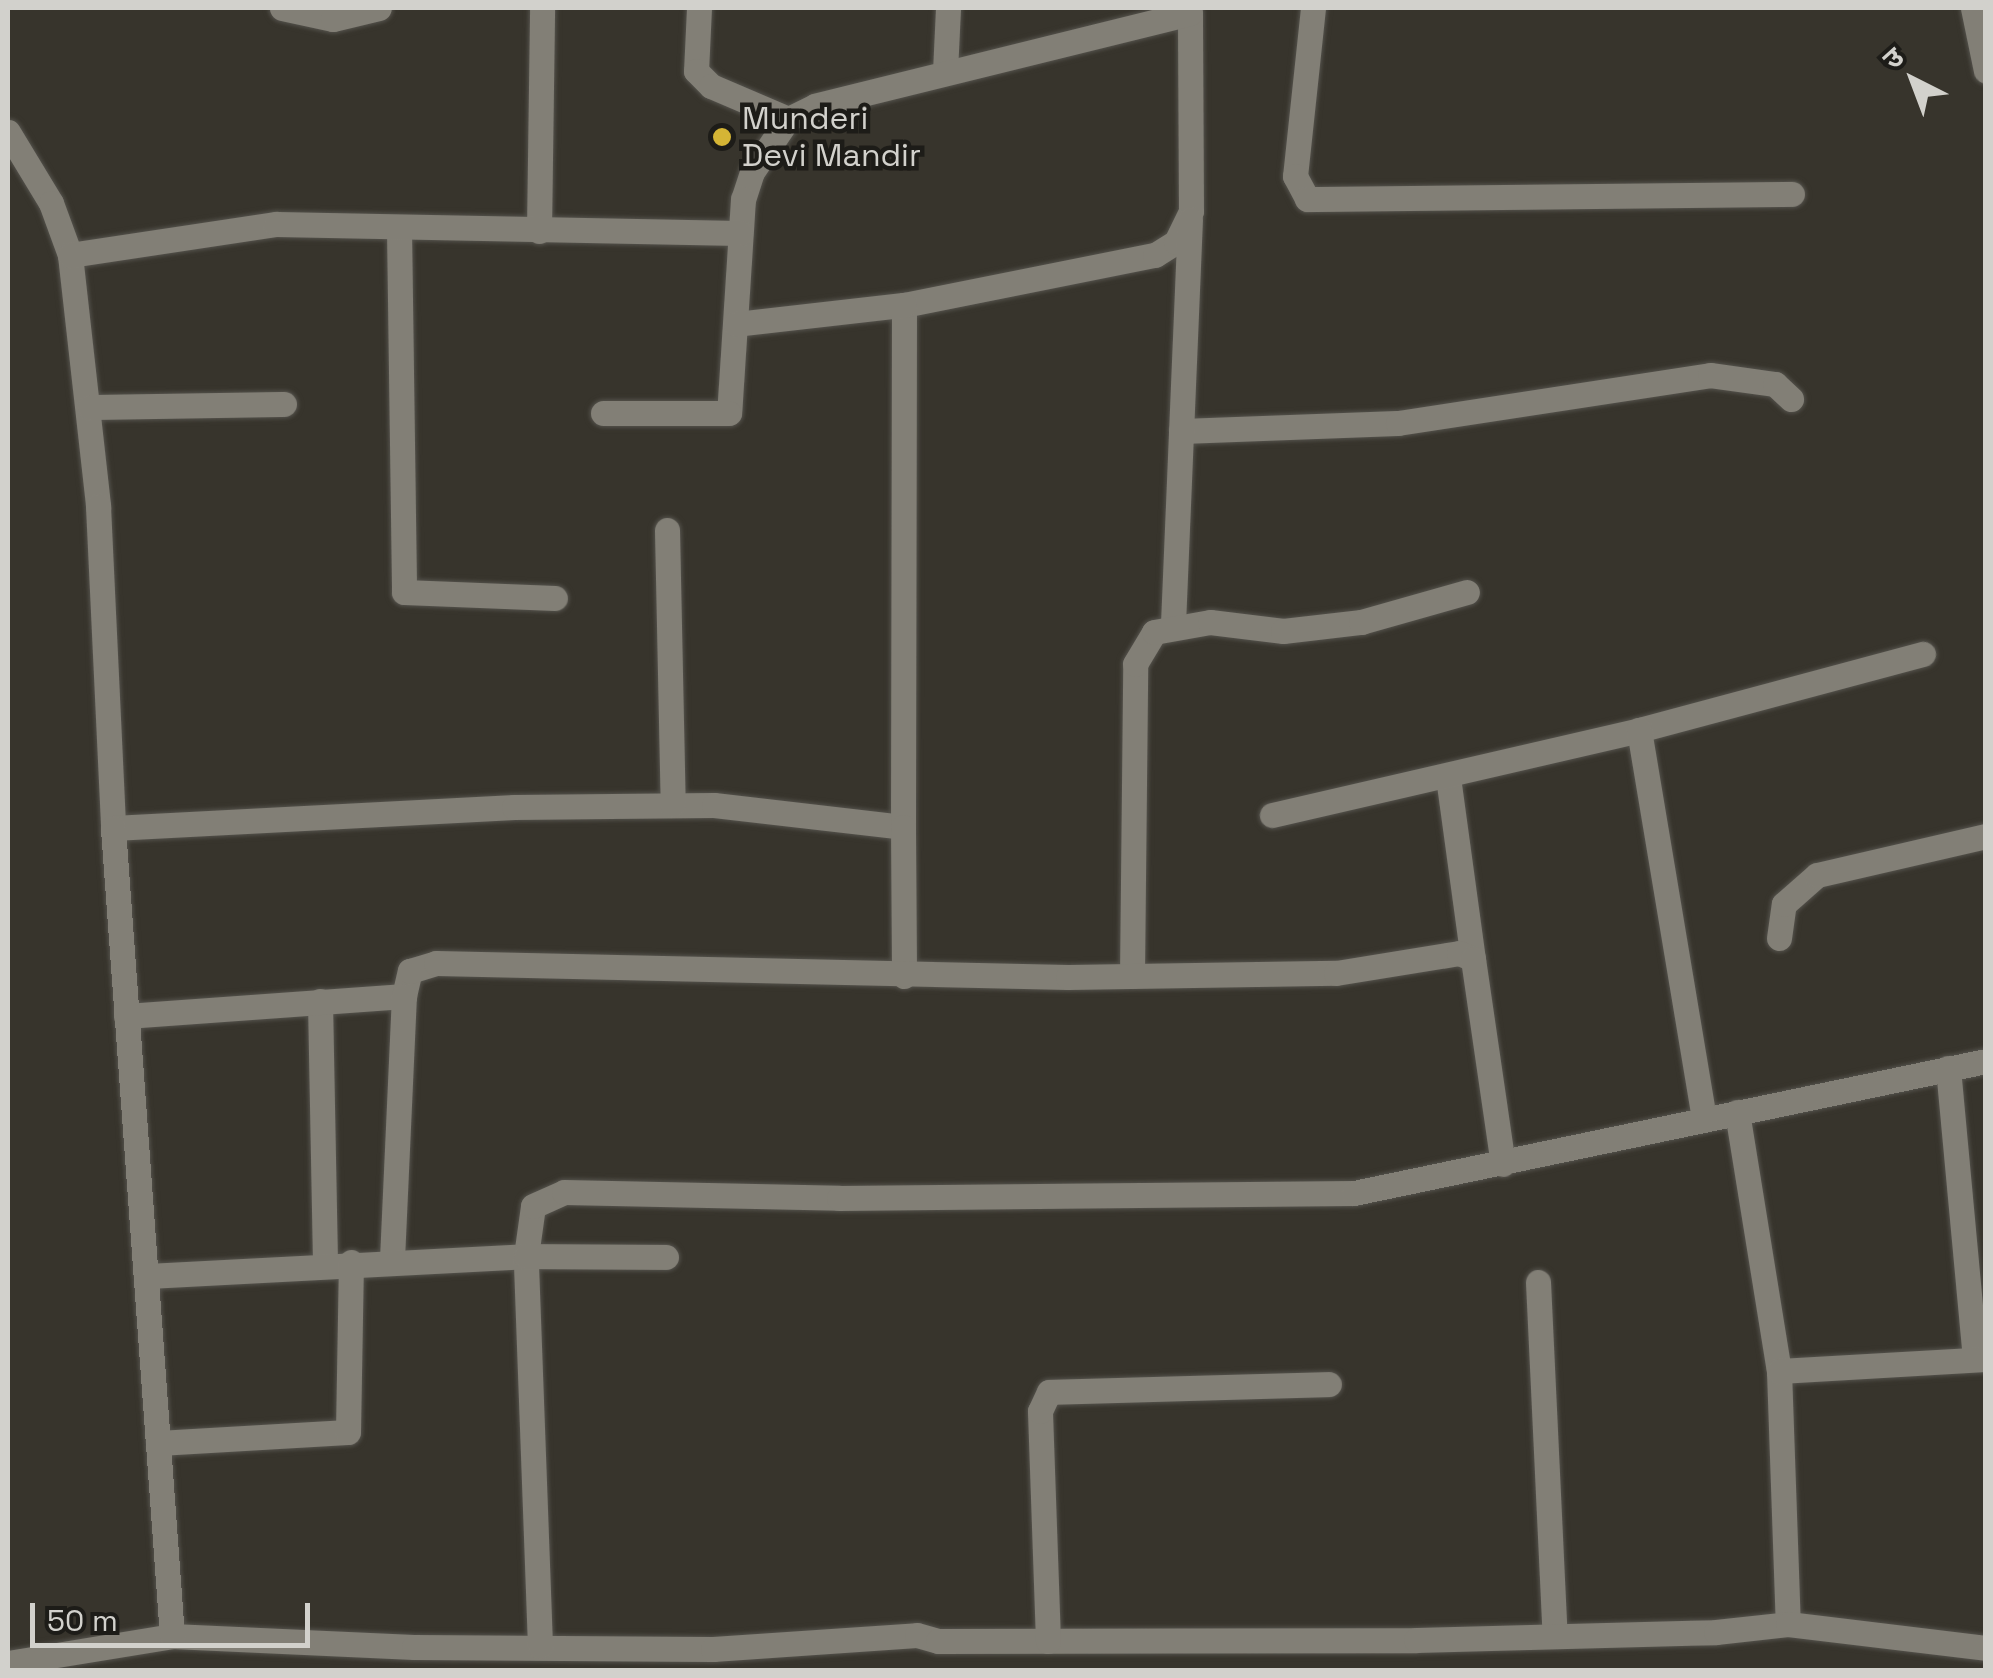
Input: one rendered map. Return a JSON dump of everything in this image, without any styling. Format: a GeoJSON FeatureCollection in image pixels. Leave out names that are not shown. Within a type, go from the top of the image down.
{"type":"FeatureCollection","features":[{"type":"Feature","properties":{"kind":"street"},"geometry":{"type":"LineString","coordinates":[[282,8],[332,19],[379,8]]}},
{"type":"Feature","properties":{"kind":"street"},"geometry":{"type":"LineString","coordinates":[[539,231],[542,8]]}},
{"type":"Feature","properties":{"kind":"street"},"geometry":{"type":"LineString","coordinates":[[699,8],[696,71],[710,86],[788,120]]}},
{"type":"Feature","properties":{"kind":"street"},"geometry":{"type":"LineString","coordinates":[[945,72],[948,8]]}},
{"type":"Feature","properties":{"kind":"street"},"geometry":{"type":"LineString","coordinates":[[1314,8],[1296,176],[1307,199],[1792,194]]}},
{"type":"Feature","properties":{"kind":"street"},"geometry":{"type":"LineString","coordinates":[[1973,8],[1986,71]]}},
{"type":"Feature","properties":{"kind":"street"},"geometry":{"type":"LineString","coordinates":[[603,413],[729,412],[740,233],[752,172],[788,120],[814,106],[1190,10],[1190,211],[1173,624]]}},
{"type":"Feature","properties":{"kind":"street"},"geometry":{"type":"LineString","coordinates":[[8,132],[44,190],[70,255],[90,407],[113,828],[172,1636]]}},
{"type":"Feature","properties":{"kind":"street"},"geometry":{"type":"LineString","coordinates":[[736,324],[904,305],[1155,255],[1176,242],[1190,211]]}},
{"type":"Feature","properties":{"kind":"street"},"geometry":{"type":"LineString","coordinates":[[70,255],[276,224],[740,233]]}},
{"type":"Feature","properties":{"kind":"street"},"geometry":{"type":"LineString","coordinates":[[399,228],[404,592],[556,598]]}},
{"type":"Feature","properties":{"kind":"street"},"geometry":{"type":"LineString","coordinates":[[904,305],[904,976]]}},
{"type":"Feature","properties":{"kind":"street"},"geometry":{"type":"LineString","coordinates":[[1181,431],[1398,423],[1710,375],[1774,384],[1791,399]]}},
{"type":"Feature","properties":{"kind":"street"},"geometry":{"type":"LineString","coordinates":[[90,407],[284,404]]}},
{"type":"Feature","properties":{"kind":"street"},"geometry":{"type":"LineString","coordinates":[[667,530],[673,805]]}},
{"type":"Feature","properties":{"kind":"street"},"geometry":{"type":"LineString","coordinates":[[1132,976],[1135,664],[1154,632],[1173,624],[1320,627],[1467,592]]}},
{"type":"Feature","properties":{"kind":"street"},"geometry":{"type":"LineString","coordinates":[[1272,815],[1448,777],[1923,654]]}},
{"type":"Feature","properties":{"kind":"street"},"geometry":{"type":"LineString","coordinates":[[1638,730],[1704,1118]]}},
{"type":"Feature","properties":{"kind":"street"},"geometry":{"type":"LineString","coordinates":[[1448,777],[1504,1164]]}},
{"type":"Feature","properties":{"kind":"street"},"geometry":{"type":"LineString","coordinates":[[113,828],[514,807],[673,805],[903,827]]}},
{"type":"Feature","properties":{"kind":"street"},"geometry":{"type":"LineString","coordinates":[[1778,938],[1784,904],[1817,875],[1986,836]]}},
{"type":"Feature","properties":{"kind":"street"},"geometry":{"type":"LineString","coordinates":[[392,1259],[404,996],[410,971],[436,963],[904,976],[1132,976],[1336,972],[1435,953],[1473,958]]}},
{"type":"Feature","properties":{"kind":"street"},"geometry":{"type":"LineString","coordinates":[[126,1016],[404,996]]}},
{"type":"Feature","properties":{"kind":"street"},"geometry":{"type":"LineString","coordinates":[[320,1001],[324,1263]]}},
{"type":"Feature","properties":{"kind":"street"},"geometry":{"type":"LineString","coordinates":[[540,1646],[526,1256],[533,1206],[551,1193],[1312,1197],[1504,1164],[1704,1118],[1986,1061]]}},
{"type":"Feature","properties":{"kind":"street"},"geometry":{"type":"LineString","coordinates":[[1779,1371],[1980,1359],[1948,1068]]}},
{"type":"Feature","properties":{"kind":"street"},"geometry":{"type":"LineString","coordinates":[[1737,1112],[1779,1371],[1788,1624]]}},
{"type":"Feature","properties":{"kind":"street"},"geometry":{"type":"LineString","coordinates":[[146,1276],[392,1259],[413,1267],[526,1256],[666,1257]]}},
{"type":"Feature","properties":{"kind":"street"},"geometry":{"type":"LineString","coordinates":[[158,1443],[348,1432],[351,1262]]}},
{"type":"Feature","properties":{"kind":"street"},"geometry":{"type":"LineString","coordinates":[[1538,1282],[1555,1636]]}},
{"type":"Feature","properties":{"kind":"street"},"geometry":{"type":"LineString","coordinates":[[1048,1641],[1040,1410],[1048,1392],[1329,1384]]}},
{"type":"Feature","properties":{"kind":"street"},"geometry":{"type":"LineString","coordinates":[[8,1663],[172,1636],[540,1646],[713,1660],[918,1636],[1048,1641],[1555,1636],[1788,1624],[1986,1648]]}},
{"type":"Feature","properties":{"kind":"place","name":"Munderi Devi Mandir"},"geometry":{"type":"Point","coordinates":[722,137]}}]}
